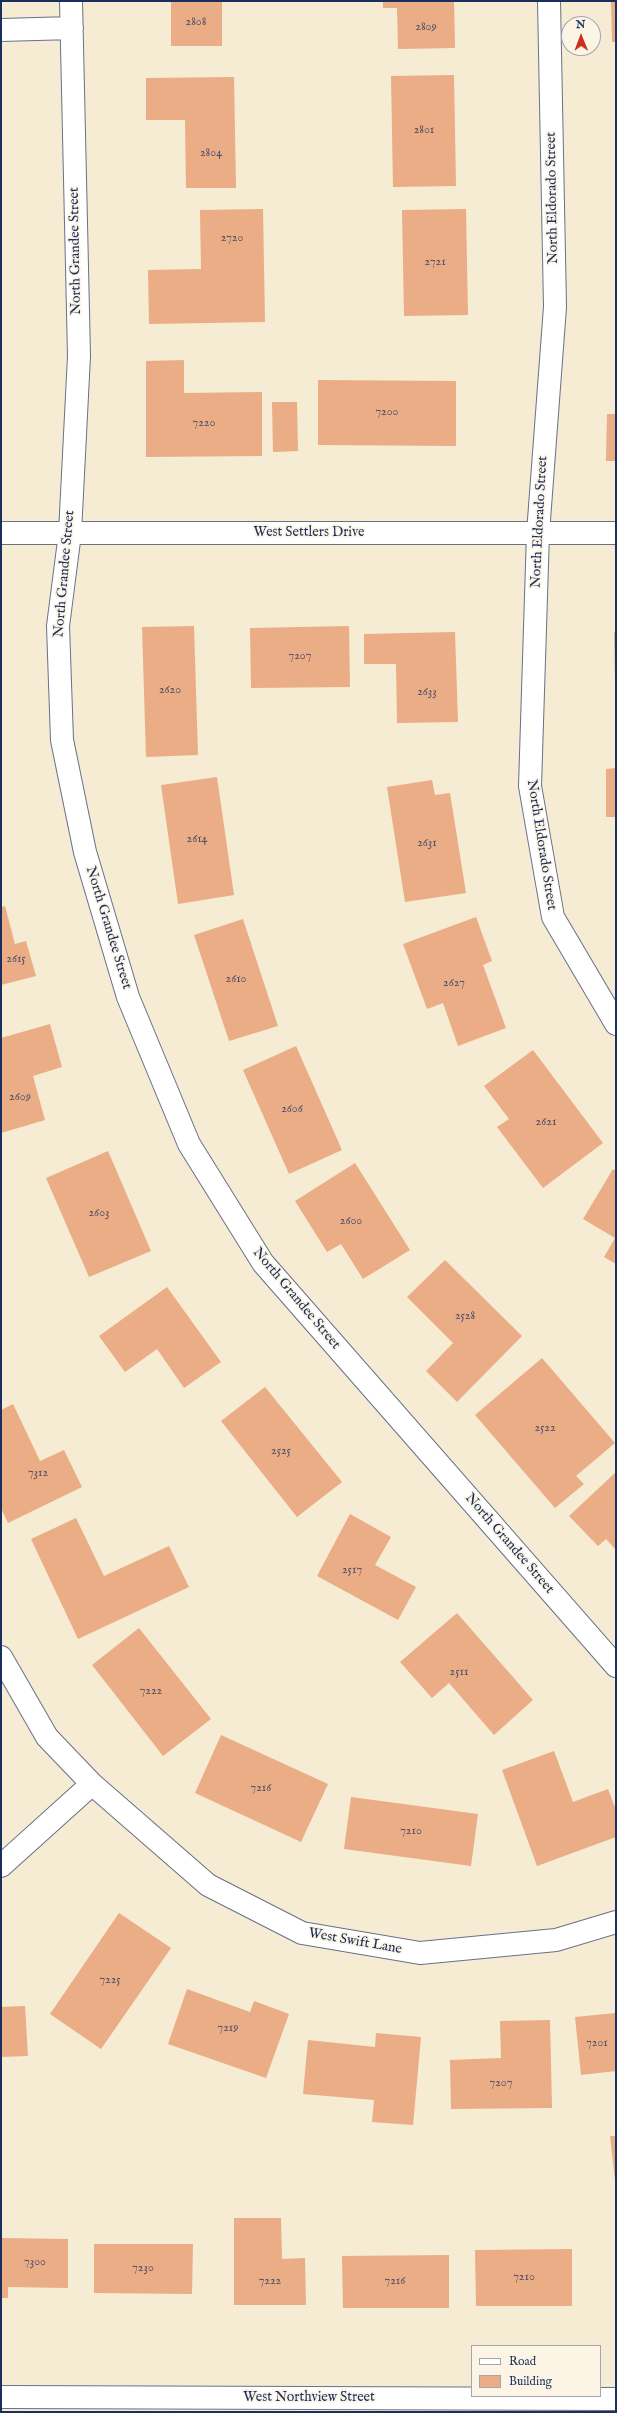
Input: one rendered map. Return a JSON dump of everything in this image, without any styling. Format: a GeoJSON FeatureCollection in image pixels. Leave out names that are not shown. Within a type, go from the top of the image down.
{"type":"FeatureCollection","features":[{"type":"Feature","properties":{"kind":"street","name":"North Grandee Street"},"geometry":{"type":"LineString","coordinates":[[71,1],[79,356],[70,533],[58,626],[62,740],[86,852],[128,997],[189,1144],[263,1263],[616,1666]]}},
{"type":"Feature","properties":{"kind":"street","name":"North Eldorado Street"},"geometry":{"type":"LineString","coordinates":[[549,1],[554,306],[538,533],[530,786],[553,917],[616,1024]]}},
{"type":"Feature","properties":{"kind":"street"},"geometry":{"type":"LineString","coordinates":[[1,30],[72,28]]}},
{"type":"Feature","properties":{"kind":"street","name":"West Settlers Drive"},"geometry":{"type":"LineString","coordinates":[[1,533],[616,533]]}},
{"type":"Feature","properties":{"kind":"street","name":"West Swift Lane"},"geometry":{"type":"LineString","coordinates":[[1,1657],[47,1737],[92,1784],[208,1885],[302,1933],[420,1953],[556,1940],[616,1922]]}},
{"type":"Feature","properties":{"kind":"street"},"geometry":{"type":"LineString","coordinates":[[1,1866],[92,1784]]}},
{"type":"Feature","properties":{"kind":"street","name":"West Northview Street"},"geometry":{"type":"LineString","coordinates":[[1,2397],[616,2399]]}},
{"type":"Feature","properties":{"kind":"building"},"geometry":{"type":"Polygon","coordinates":[[[171,1],[222,1],[222,46],[171,46],[171,1]]]}},
{"type":"Feature","properties":{"kind":"building"},"geometry":{"type":"Polygon","coordinates":[[[383,1],[454,1],[455,48],[398,49],[397,8],[383,8],[383,1]]]}},
{"type":"Feature","properties":{"kind":"building"},"geometry":{"type":"Polygon","coordinates":[[[611,1],[616,1],[616,42],[612,42],[611,1]]]}},
{"type":"Feature","properties":{"kind":"building"},"geometry":{"type":"Polygon","coordinates":[[[454,75],[456,186],[393,187],[391,76],[454,75]]]}},
{"type":"Feature","properties":{"kind":"building"},"geometry":{"type":"Polygon","coordinates":[[[234,77],[236,188],[186,188],[185,120],[146,120],[146,78],[234,77]]]}},
{"type":"Feature","properties":{"kind":"building"},"geometry":{"type":"Polygon","coordinates":[[[263,209],[265,322],[149,324],[148,270],[201,269],[200,210],[263,209]]]}},
{"type":"Feature","properties":{"kind":"building"},"geometry":{"type":"Polygon","coordinates":[[[466,209],[468,315],[404,316],[402,210],[466,209]]]}},
{"type":"Feature","properties":{"kind":"building"},"geometry":{"type":"Polygon","coordinates":[[[184,360],[184,393],[262,392],[262,456],[146,457],[146,361],[184,360]]]}},
{"type":"Feature","properties":{"kind":"building"},"geometry":{"type":"Polygon","coordinates":[[[318,380],[456,381],[456,446],[318,445],[318,380]]]}},
{"type":"Feature","properties":{"kind":"building"},"geometry":{"type":"Polygon","coordinates":[[[272,402],[297,402],[298,451],[273,452],[272,402]]]}},
{"type":"Feature","properties":{"kind":"building"},"geometry":{"type":"Polygon","coordinates":[[[607,414],[616,414],[616,461],[606,461],[607,414]]]}},
{"type":"Feature","properties":{"kind":"building"},"geometry":{"type":"Polygon","coordinates":[[[194,626],[198,755],[146,757],[142,627],[194,626]]]}},
{"type":"Feature","properties":{"kind":"building"},"geometry":{"type":"Polygon","coordinates":[[[349,626],[350,687],[251,688],[250,628],[349,626]]]}},
{"type":"Feature","properties":{"kind":"building"},"geometry":{"type":"Polygon","coordinates":[[[455,632],[458,722],[397,723],[396,664],[364,664],[364,634],[455,632]]]}},
{"type":"Feature","properties":{"kind":"building"},"geometry":{"type":"Polygon","coordinates":[[[614,632],[616,632],[616,678],[615,678],[614,632]]]}},
{"type":"Feature","properties":{"kind":"building"},"geometry":{"type":"Polygon","coordinates":[[[616,768],[616,817],[606,817],[606,769],[616,768]]]}},
{"type":"Feature","properties":{"kind":"building"},"geometry":{"type":"Polygon","coordinates":[[[217,777],[234,895],[178,904],[161,785],[217,777]]]}},
{"type":"Feature","properties":{"kind":"building"},"geometry":{"type":"Polygon","coordinates":[[[432,780],[435,795],[450,793],[466,893],[405,902],[387,787],[432,780]]]}},
{"type":"Feature","properties":{"kind":"building"},"geometry":{"type":"Polygon","coordinates":[[[5,906],[15,944],[26,941],[36,976],[1,985],[1,907],[5,906]]]}},
{"type":"Feature","properties":{"kind":"building"},"geometry":{"type":"Polygon","coordinates":[[[476,917],[492,961],[483,965],[506,1028],[458,1046],[443,1003],[427,1009],[403,944],[476,917]]]}},
{"type":"Feature","properties":{"kind":"building"},"geometry":{"type":"Polygon","coordinates":[[[243,919],[278,1026],[229,1041],[194,935],[243,919]]]}},
{"type":"Feature","properties":{"kind":"building"},"geometry":{"type":"Polygon","coordinates":[[[50,1024],[62,1067],[33,1076],[45,1120],[1,1133],[1,1038],[50,1024]]]}},
{"type":"Feature","properties":{"kind":"building"},"geometry":{"type":"Polygon","coordinates":[[[296,1046],[342,1150],[289,1174],[243,1070],[296,1046]]]}},
{"type":"Feature","properties":{"kind":"building"},"geometry":{"type":"Polygon","coordinates":[[[533,1050],[603,1143],[543,1188],[497,1127],[509,1119],[484,1086],[533,1050]]]}},
{"type":"Feature","properties":{"kind":"building"},"geometry":{"type":"Polygon","coordinates":[[[108,1151],[151,1251],[89,1277],[46,1178],[108,1151]]]}},
{"type":"Feature","properties":{"kind":"building"},"geometry":{"type":"Polygon","coordinates":[[[355,1163],[410,1250],[363,1279],[341,1244],[327,1252],[295,1201],[355,1163]]]}},
{"type":"Feature","properties":{"kind":"building"},"geometry":{"type":"Polygon","coordinates":[[[613,1169],[616,1171],[616,1264],[604,1257],[615,1238],[583,1219],[613,1169]]]}},
{"type":"Feature","properties":{"kind":"building"},"geometry":{"type":"Polygon","coordinates":[[[445,1260],[522,1336],[457,1402],[426,1371],[453,1343],[407,1297],[445,1260]]]}},
{"type":"Feature","properties":{"kind":"building"},"geometry":{"type":"Polygon","coordinates":[[[167,1287],[221,1362],[184,1388],[157,1349],[125,1372],[99,1336],[167,1287]]]}},
{"type":"Feature","properties":{"kind":"building"},"geometry":{"type":"Polygon","coordinates":[[[542,1358],[615,1443],[576,1476],[584,1484],[555,1508],[475,1415],[542,1358]]]}},
{"type":"Feature","properties":{"kind":"building"},"geometry":{"type":"Polygon","coordinates":[[[265,1387],[342,1482],[297,1517],[221,1421],[265,1387]]]}},
{"type":"Feature","properties":{"kind":"building"},"geometry":{"type":"Polygon","coordinates":[[[13,1404],[40,1461],[64,1450],[82,1487],[8,1523],[1,1508],[1,1410],[13,1404]]]}},
{"type":"Feature","properties":{"kind":"building"},"geometry":{"type":"Polygon","coordinates":[[[616,1472],[616,1550],[606,1539],[598,1546],[569,1516],[616,1472]]]}},
{"type":"Feature","properties":{"kind":"building"},"geometry":{"type":"Polygon","coordinates":[[[350,1514],[391,1537],[375,1565],[416,1587],[398,1620],[317,1576],[350,1514]]]}},
{"type":"Feature","properties":{"kind":"building"},"geometry":{"type":"Polygon","coordinates":[[[76,1518],[104,1576],[169,1546],[189,1587],[78,1639],[31,1539],[76,1518]]]}},
{"type":"Feature","properties":{"kind":"building"},"geometry":{"type":"Polygon","coordinates":[[[457,1613],[533,1700],[494,1735],[449,1683],[432,1698],[400,1662],[457,1613]]]}},
{"type":"Feature","properties":{"kind":"building"},"geometry":{"type":"Polygon","coordinates":[[[139,1628],[211,1719],[163,1756],[92,1665],[139,1628]]]}},
{"type":"Feature","properties":{"kind":"building"},"geometry":{"type":"Polygon","coordinates":[[[221,1735],[328,1784],[301,1842],[195,1793],[221,1735]]]}},
{"type":"Feature","properties":{"kind":"building"},"geometry":{"type":"Polygon","coordinates":[[[554,1751],[573,1802],[608,1789],[616,1810],[616,1837],[537,1866],[502,1770],[554,1751]]]}},
{"type":"Feature","properties":{"kind":"building"},"geometry":{"type":"Polygon","coordinates":[[[351,1797],[478,1814],[471,1866],[344,1849],[351,1797]]]}},
{"type":"Feature","properties":{"kind":"building"},"geometry":{"type":"Polygon","coordinates":[[[119,1913],[171,1948],[101,2049],[50,2014],[119,1913]]]}},
{"type":"Feature","properties":{"kind":"building"},"geometry":{"type":"Polygon","coordinates":[[[187,1989],[250,2012],[254,2001],[289,2014],[266,2078],[168,2044],[187,1989]]]}},
{"type":"Feature","properties":{"kind":"building"},"geometry":{"type":"Polygon","coordinates":[[[25,2006],[28,2056],[1,2057],[1,2007],[25,2006]]]}},
{"type":"Feature","properties":{"kind":"building"},"geometry":{"type":"Polygon","coordinates":[[[616,2013],[616,2071],[581,2075],[575,2017],[616,2013]]]}},
{"type":"Feature","properties":{"kind":"building"},"geometry":{"type":"Polygon","coordinates":[[[550,2020],[552,2108],[451,2109],[450,2060],[501,2058],[500,2021],[550,2020]]]}},
{"type":"Feature","properties":{"kind":"building"},"geometry":{"type":"Polygon","coordinates":[[[376,2033],[421,2037],[413,2125],[372,2122],[374,2100],[303,2094],[308,2040],[375,2047],[376,2033]]]}},
{"type":"Feature","properties":{"kind":"building"},"geometry":{"type":"Polygon","coordinates":[[[610,2136],[616,2136],[616,2180],[615,2180],[610,2136]]]}},
{"type":"Feature","properties":{"kind":"building"},"geometry":{"type":"Polygon","coordinates":[[[234,2218],[281,2218],[282,2259],[305,2258],[306,2305],[234,2305],[234,2218]]]}},
{"type":"Feature","properties":{"kind":"building"},"geometry":{"type":"Polygon","coordinates":[[[1,2238],[68,2239],[68,2288],[8,2287],[8,2298],[1,2298],[1,2238]]]}},
{"type":"Feature","properties":{"kind":"building"},"geometry":{"type":"Polygon","coordinates":[[[94,2244],[193,2244],[192,2294],[94,2293],[94,2244]]]}},
{"type":"Feature","properties":{"kind":"building"},"geometry":{"type":"Polygon","coordinates":[[[572,2249],[572,2306],[476,2306],[475,2250],[572,2249]]]}},
{"type":"Feature","properties":{"kind":"building"},"geometry":{"type":"Polygon","coordinates":[[[449,2255],[449,2308],[343,2308],[342,2256],[449,2255]]]}}]}
